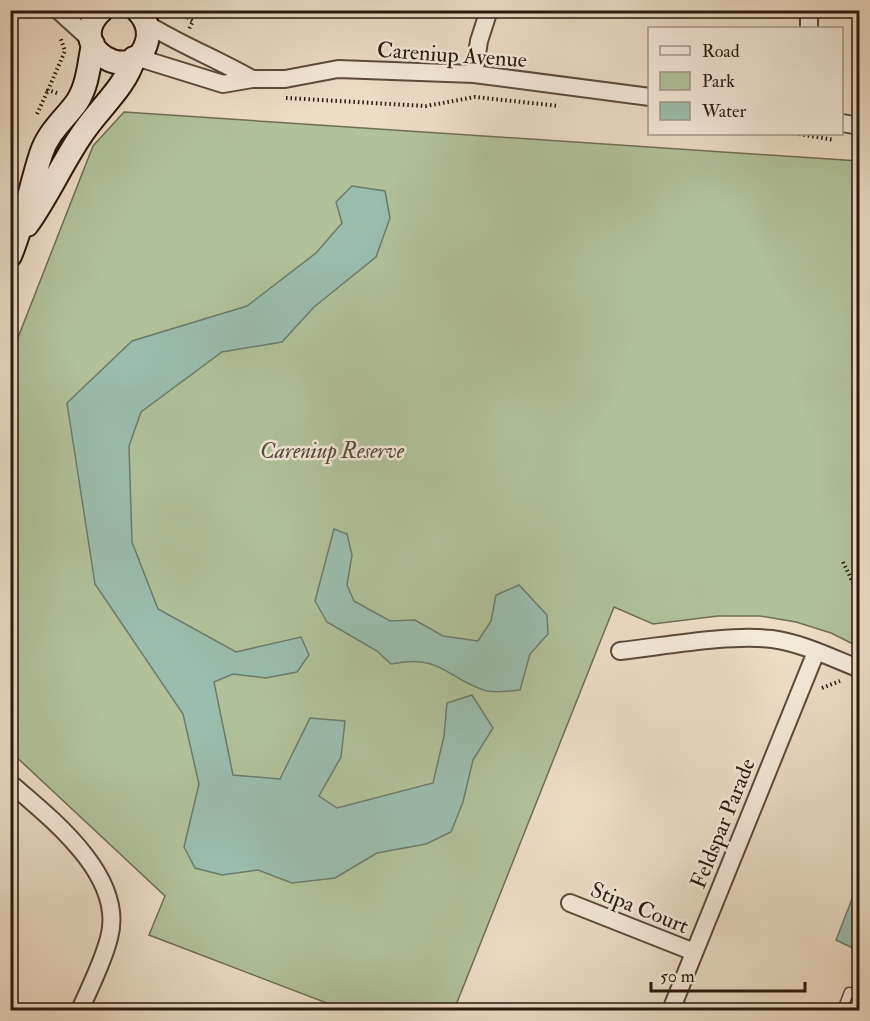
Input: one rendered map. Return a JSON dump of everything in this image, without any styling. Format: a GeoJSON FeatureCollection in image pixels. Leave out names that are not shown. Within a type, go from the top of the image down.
{"type":"FeatureCollection","features":[{"type":"Feature","properties":{"kind":"street"},"geometry":{"type":"LineString","coordinates":[[58,10],[92,42],[99,54],[109,60],[123,62],[135,58]]}},
{"type":"Feature","properties":{"kind":"street"},"geometry":{"type":"LineString","coordinates":[[15,246],[40,155],[54,128],[78,100],[85,84],[92,42],[92,24],[102,10]]}},
{"type":"Feature","properties":{"kind":"street"},"geometry":{"type":"LineString","coordinates":[[474,74],[479,41],[489,10]]}},
{"type":"Feature","properties":{"kind":"street"},"geometry":{"type":"LineString","coordinates":[[809,10],[809,27]]}},
{"type":"Feature","properties":{"kind":"street"},"geometry":{"type":"LineString","coordinates":[[15,246],[47,197],[82,134],[124,81],[135,58],[146,45],[141,14]]}},
{"type":"Feature","properties":{"kind":"street","name":"Careniup Avenue"},"geometry":{"type":"LineString","coordinates":[[141,14],[185,48],[226,64],[252,79]]}},
{"type":"Feature","properties":{"kind":"street","name":"Careniup Avenue"},"geometry":{"type":"LineString","coordinates":[[135,58],[223,84],[252,79],[285,79],[338,69],[474,74],[648,97]]}},
{"type":"Feature","properties":{"kind":"street"},"geometry":{"type":"LineString","coordinates":[[843,123],[860,126]]}},
{"type":"Feature","properties":{"kind":"street"},"geometry":{"type":"LineString","coordinates":[[620,651],[717,641],[772,639],[816,652],[860,669]]}},
{"type":"Feature","properties":{"kind":"street","name":"Feldspar Parade"},"geometry":{"type":"LineString","coordinates":[[671,1011],[816,652]]}},
{"type":"Feature","properties":{"kind":"street"},"geometry":{"type":"LineString","coordinates":[[10,783],[93,864],[111,899],[110,936],[80,1011]]}},
{"type":"Feature","properties":{"kind":"street","name":"Stipa Court"},"geometry":{"type":"LineString","coordinates":[[570,903],[694,952]]}},
{"type":"Feature","properties":{"kind":"lane"},"geometry":{"type":"LineString","coordinates":[[842,1011],[849,992],[860,996]]}},
{"type":"Feature","properties":{"kind":"path"},"geometry":{"type":"LineString","coordinates":[[176,10],[193,21]]}},
{"type":"Feature","properties":{"kind":"path"},"geometry":{"type":"LineString","coordinates":[[277,98],[426,106],[475,97],[570,107]]}},
{"type":"Feature","properties":{"kind":"path"},"geometry":{"type":"LineString","coordinates":[[805,135],[839,141]]}},
{"type":"Feature","properties":{"kind":"path"},"geometry":{"type":"LineString","coordinates":[[843,562],[860,597]]}},
{"type":"Feature","properties":{"kind":"green space","name":"Careniup Reserve"},"geometry":{"type":"Polygon","coordinates":[[[124,112],[859,161],[859,647],[831,633],[796,622],[760,616],[718,616],[653,624],[614,607],[454,1010],[345,1010],[149,935],[165,896],[11,752],[10,358],[93,146],[124,112]]]}},
{"type":"Feature","properties":{"kind":"water"},"geometry":{"type":"Polygon","coordinates":[[[352,186],[385,191],[390,218],[376,257],[314,307],[282,342],[222,352],[141,412],[129,446],[132,542],[158,609],[236,652],[301,637],[309,655],[297,672],[266,678],[233,674],[214,682],[233,775],[280,779],[310,718],[345,721],[341,757],[319,796],[337,808],[433,783],[444,736],[447,703],[472,695],[493,728],[473,760],[463,802],[451,832],[426,844],[377,853],[335,878],[292,883],[258,870],[222,875],[195,868],[184,847],[199,784],[183,714],[95,584],[67,403],[132,341],[247,306],[316,253],[342,223],[336,202],[352,186]]]}},
{"type":"Feature","properties":{"kind":"water"},"geometry":{"type":"Polygon","coordinates":[[[334,529],[347,534],[352,555],[347,585],[354,601],[390,621],[415,620],[443,636],[478,641],[491,621],[496,595],[519,585],[547,615],[548,634],[530,654],[520,690],[487,691],[443,669],[422,662],[391,664],[377,651],[327,622],[315,601],[334,529]]]}},
{"type":"Feature","properties":{"kind":"water"},"geometry":{"type":"Polygon","coordinates":[[[859,881],[859,951],[836,940],[859,881]]]}}]}
